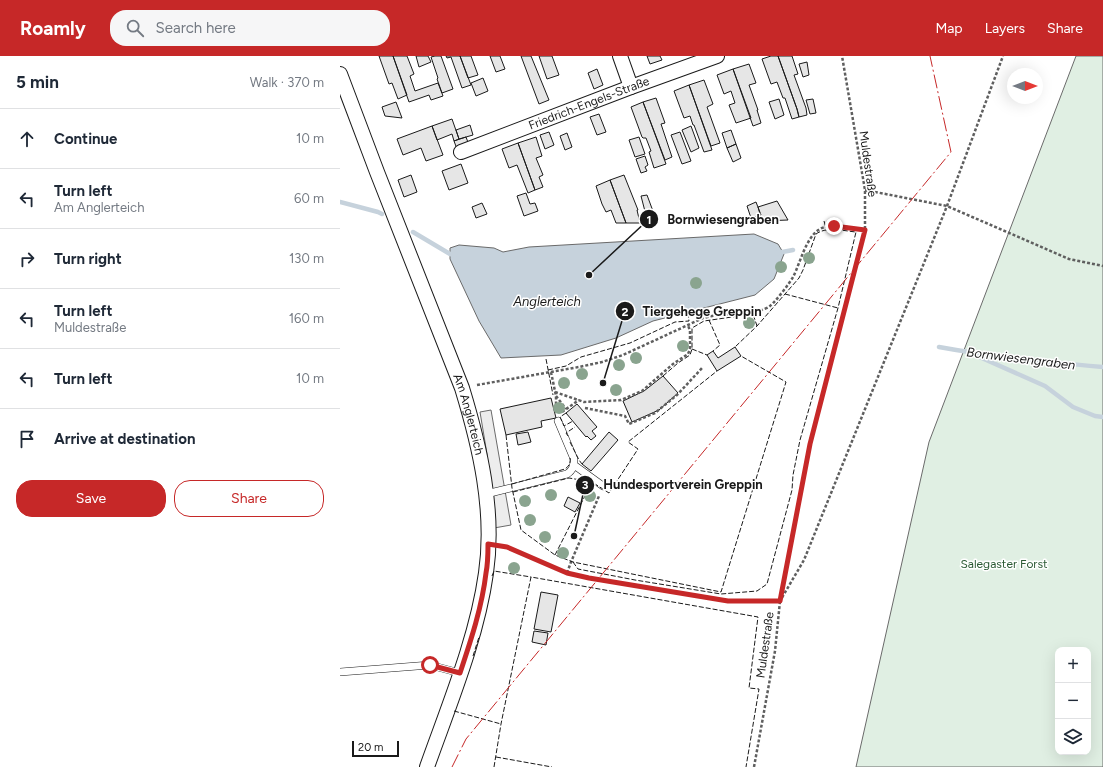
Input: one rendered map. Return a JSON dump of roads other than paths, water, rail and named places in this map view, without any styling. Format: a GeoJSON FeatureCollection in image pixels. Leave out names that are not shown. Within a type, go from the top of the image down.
{"type":"FeatureCollection","features":[{"type":"Feature","properties":{"kind":"street"},"geometry":{"type":"LineString","coordinates":[[620,56],[631,87]]}},
{"type":"Feature","properties":{"kind":"street","name":"Friedrich-Engels-Straße"},"geometry":{"type":"LineString","coordinates":[[461,152],[717,56]]}},
{"type":"Feature","properties":{"kind":"street","name":"Am Anglerteich"},"geometry":{"type":"LineString","coordinates":[[340,74],[462,388],[473,424],[486,494],[488,544],[486,573],[481,601],[473,635],[427,767]]}},
{"type":"Feature","properties":{"kind":"lane"},"geometry":{"type":"LineString","coordinates":[[486,494],[567,474],[572,470],[574,459],[558,421]]}},
{"type":"Feature","properties":{"kind":"lane"},"geometry":{"type":"LineString","coordinates":[[574,465],[603,486]]}},
{"type":"Feature","properties":{"kind":"lane"},"geometry":{"type":"LineString","coordinates":[[340,672],[430,665],[460,673]]}},
{"type":"Feature","properties":{"kind":"water","name":"Anglerteich"},"geometry":{"type":"Polygon","coordinates":[[[754,234],[778,244],[784,254],[774,279],[755,295],[653,321],[616,338],[561,355],[501,358],[479,321],[450,259],[450,248],[459,245],[494,248],[503,252],[529,247],[754,234]]]}},
{"type":"Feature","properties":{"kind":"waterway","name":"Bornwiesengraben"},"geometry":{"type":"LineString","coordinates":[[340,202],[382,214]]}},
{"type":"Feature","properties":{"kind":"waterway","name":"Bornwiesengraben"},"geometry":{"type":"LineString","coordinates":[[413,232],[450,254],[455,255]]}},
{"type":"Feature","properties":{"kind":"waterway","name":"Bornwiesengraben"},"geometry":{"type":"LineString","coordinates":[[777,253],[793,250]]}},
{"type":"Feature","properties":{"kind":"waterway","name":"Bornwiesengraben"},"geometry":{"type":"LineString","coordinates":[[939,347],[959,351],[1103,367]]}},
{"type":"Feature","properties":{"kind":"waterway"},"geometry":{"type":"LineString","coordinates":[[975,355],[1045,386],[1073,407],[1095,416],[1103,417]]}},
{"type":"Feature","properties":{"kind":"place","name":"Bornwiesengraben"},"geometry":{"type":"Point","coordinates":[589,275]}},
{"type":"Feature","properties":{"kind":"place","name":"Tiergehege Greppin"},"geometry":{"type":"Point","coordinates":[603,383]}},
{"type":"Feature","properties":{"kind":"place","name":"Hundesportverein Greppin"},"geometry":{"type":"Point","coordinates":[574,536]}},
{"type":"Feature","properties":{"kind":"park label","name":"Salegaster Forst"},"geometry":{"type":"Point","coordinates":[1004,564]}}]}
